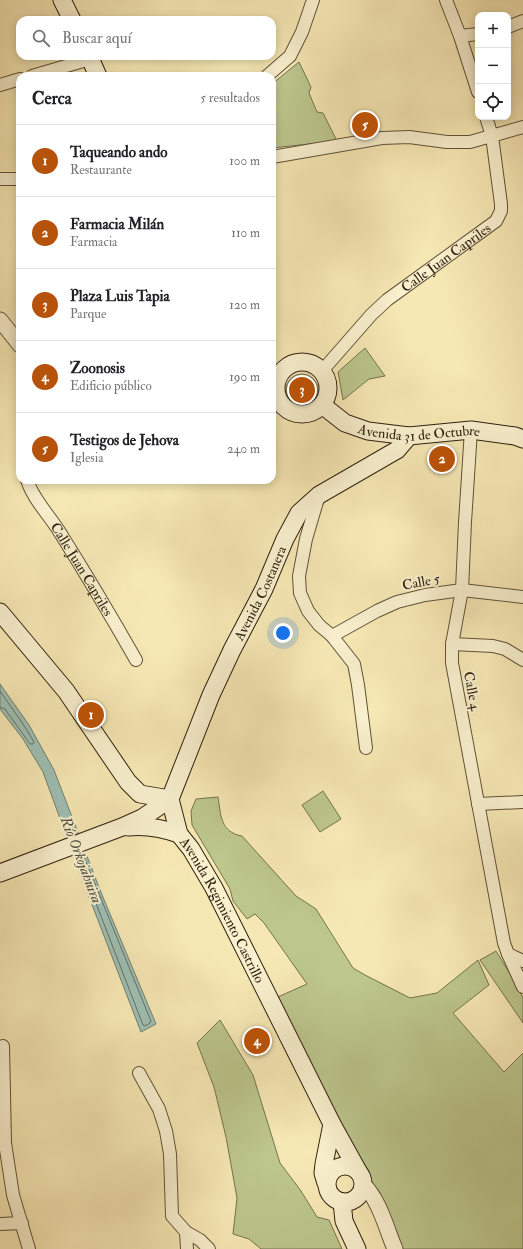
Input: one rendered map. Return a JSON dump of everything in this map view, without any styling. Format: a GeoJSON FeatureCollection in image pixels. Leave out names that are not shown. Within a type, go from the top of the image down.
{"type":"FeatureCollection","features":[{"type":"Feature","properties":{"kind":"main road"},"geometry":{"type":"LineString","coordinates":[[62,0],[70,16]]}},
{"type":"Feature","properties":{"kind":"main road"},"geometry":{"type":"LineString","coordinates":[[91,60],[96,72]]}},
{"type":"Feature","properties":{"kind":"main road"},"geometry":{"type":"LineString","coordinates":[[276,381],[277,368],[293,364],[306,363],[315,366],[322,372],[326,379],[328,388],[327,397],[322,405],[314,412],[294,414],[276,403]]}},
{"type":"Feature","properties":{"kind":"main road","name":"Avenida 31 de Octubre"},"geometry":{"type":"LineString","coordinates":[[322,405],[345,423],[368,431],[409,436],[471,430],[520,435]]}},
{"type":"Feature","properties":{"kind":"main road","name":"Avenida Costanera"},"geometry":{"type":"LineString","coordinates":[[170,799],[211,695],[232,650],[264,589],[299,513],[319,495],[397,450],[409,436]]}},
{"type":"Feature","properties":{"kind":"main road"},"geometry":{"type":"LineString","coordinates":[[0,612],[66,691],[128,782],[140,794],[170,799]]}},
{"type":"Feature","properties":{"kind":"main road"},"geometry":{"type":"LineString","coordinates":[[119,828],[132,814],[136,804],[128,782]]}},
{"type":"Feature","properties":{"kind":"main road"},"geometry":{"type":"LineString","coordinates":[[0,873],[142,818],[170,799]]}},
{"type":"Feature","properties":{"kind":"main road","name":"Avenida Regimiento Castrillo"},"geometry":{"type":"LineString","coordinates":[[170,799],[179,834],[191,849],[214,888],[332,1124],[361,1178]]}},
{"type":"Feature","properties":{"kind":"main road"},"geometry":{"type":"LineString","coordinates":[[119,828],[140,826],[162,828],[179,834]]}},
{"type":"Feature","properties":{"kind":"main road"},"geometry":{"type":"LineString","coordinates":[[326,1184],[332,1171],[338,1167],[352,1167],[361,1178],[362,1191],[358,1197],[352,1201],[342,1202],[331,1197],[328,1191],[326,1184],[323,1173],[323,1168],[332,1124]]}},
{"type":"Feature","properties":{"kind":"main road"},"geometry":{"type":"LineString","coordinates":[[342,1202],[344,1221],[357,1249]]}},
{"type":"Feature","properties":{"kind":"street"},"geometry":{"type":"LineString","coordinates":[[272,72],[290,56],[302,32],[312,0]]}},
{"type":"Feature","properties":{"kind":"street"},"geometry":{"type":"LineString","coordinates":[[446,0],[460,36],[475,84]]}},
{"type":"Feature","properties":{"kind":"street"},"geometry":{"type":"LineString","coordinates":[[511,26],[523,21]]}},
{"type":"Feature","properties":{"kind":"street"},"geometry":{"type":"LineString","coordinates":[[460,36],[475,34]]}},
{"type":"Feature","properties":{"kind":"street"},"geometry":{"type":"LineString","coordinates":[[45,72],[84,60]]}},
{"type":"Feature","properties":{"kind":"street"},"geometry":{"type":"LineString","coordinates":[[0,85],[16,80]]}},
{"type":"Feature","properties":{"kind":"street","name":"Calle Juan Capriles"},"geometry":{"type":"LineString","coordinates":[[322,372],[371,315],[387,300],[496,221],[501,211],[501,204],[492,136],[487,120]]}},
{"type":"Feature","properties":{"kind":"street"},"geometry":{"type":"LineString","coordinates":[[276,156],[382,138],[409,137],[447,142],[470,142],[523,127]]}},
{"type":"Feature","properties":{"kind":"street"},"geometry":{"type":"LineString","coordinates":[[0,179],[16,179]]}},
{"type":"Feature","properties":{"kind":"street"},"geometry":{"type":"LineString","coordinates":[[0,320],[16,340]]}},
{"type":"Feature","properties":{"kind":"street","name":"Calle 4"},"geometry":{"type":"LineString","coordinates":[[471,430],[462,590],[452,644],[452,663],[504,942],[523,987]]}},
{"type":"Feature","properties":{"kind":"street","name":"Calle Juan Capriles"},"geometry":{"type":"LineString","coordinates":[[29,484],[100,597],[136,660]]}},
{"type":"Feature","properties":{"kind":"street"},"geometry":{"type":"LineString","coordinates":[[319,495],[306,539],[299,576],[300,593],[308,611],[319,625],[332,636],[354,664],[366,748]]}},
{"type":"Feature","properties":{"kind":"street","name":"Calle 5"},"geometry":{"type":"LineString","coordinates":[[332,636],[377,610],[397,602],[425,595],[462,590],[523,597]]}},
{"type":"Feature","properties":{"kind":"street"},"geometry":{"type":"LineString","coordinates":[[452,644],[493,646],[505,649],[523,660]]}},
{"type":"Feature","properties":{"kind":"street"},"geometry":{"type":"LineString","coordinates":[[478,804],[523,802]]}},
{"type":"Feature","properties":{"kind":"street"},"geometry":{"type":"LineString","coordinates":[[508,954],[523,961]]}},
{"type":"Feature","properties":{"kind":"street"},"geometry":{"type":"LineString","coordinates":[[3,1046],[5,1143],[13,1195],[29,1249]]}},
{"type":"Feature","properties":{"kind":"street"},"geometry":{"type":"LineString","coordinates":[[139,1073],[159,1110],[166,1131],[170,1154],[172,1216],[186,1232],[200,1240],[209,1249]]}},
{"type":"Feature","properties":{"kind":"street","name":"Avenida Regimiento Castrillo"},"geometry":{"type":"LineString","coordinates":[[361,1178],[370,1191],[395,1249]]}},
{"type":"Feature","properties":{"kind":"street"},"geometry":{"type":"LineString","coordinates":[[0,1224],[22,1223]]}},
{"type":"Feature","properties":{"kind":"street"},"geometry":{"type":"LineString","coordinates":[[186,1232],[187,1249]]}},
{"type":"Feature","properties":{"kind":"green space"},"geometry":{"type":"Polygon","coordinates":[[[299,62],[311,87],[309,93],[317,112],[323,113],[337,141],[276,148],[276,81],[299,62]]]}},
{"type":"Feature","properties":{"kind":"green space"},"geometry":{"type":"Polygon","coordinates":[[[365,348],[385,376],[369,379],[343,400],[338,372],[365,348]]]}},
{"type":"Feature","properties":{"kind":"green space"},"geometry":{"type":"Polygon","coordinates":[[[302,374],[311,377],[315,381],[318,390],[315,399],[311,403],[302,406],[293,403],[289,399],[286,390],[289,381],[293,377],[302,374]]]}},
{"type":"Feature","properties":{"kind":"green space"},"geometry":{"type":"Polygon","coordinates":[[[323,791],[341,819],[320,832],[302,805],[323,791]]]}},
{"type":"Feature","properties":{"kind":"green space"},"geometry":{"type":"Polygon","coordinates":[[[218,797],[221,816],[229,831],[242,836],[296,896],[316,909],[353,968],[410,998],[437,993],[478,960],[489,985],[453,1013],[504,1072],[523,1053],[523,1249],[402,1249],[358,1161],[271,1000],[307,984],[264,923],[255,914],[247,919],[233,901],[230,889],[192,825],[191,811],[196,799],[218,797]]]}},
{"type":"Feature","properties":{"kind":"green space"},"geometry":{"type":"Polygon","coordinates":[[[496,951],[523,998],[523,1023],[480,960],[496,951]]]}},
{"type":"Feature","properties":{"kind":"green space"},"geometry":{"type":"Polygon","coordinates":[[[220,1020],[253,1075],[280,1163],[301,1191],[317,1217],[329,1220],[342,1249],[261,1249],[249,1239],[233,1234],[237,1198],[226,1137],[214,1087],[197,1043],[220,1020]]]}},
{"type":"Feature","properties":{"kind":"water","name":"Río Orkojahuira"},"geometry":{"type":"Polygon","coordinates":[[[0,684],[29,725],[54,770],[100,890],[156,1024],[141,1032],[43,772],[23,739],[0,709],[0,684]]]}},
{"type":"Feature","properties":{"kind":"place","name":"Testigos de Jehova"},"geometry":{"type":"Point","coordinates":[365,125]}},
{"type":"Feature","properties":{"kind":"place","name":"Plaza Luis Tapia"},"geometry":{"type":"Point","coordinates":[302,390]}},
{"type":"Feature","properties":{"kind":"place","name":"Farmacia Milán"},"geometry":{"type":"Point","coordinates":[442,459]}},
{"type":"Feature","properties":{"kind":"place","name":"Taqueando ando"},"geometry":{"type":"Point","coordinates":[91,715]}},
{"type":"Feature","properties":{"kind":"place","name":"Zoonosis"},"geometry":{"type":"Point","coordinates":[257,1041]}}]}
